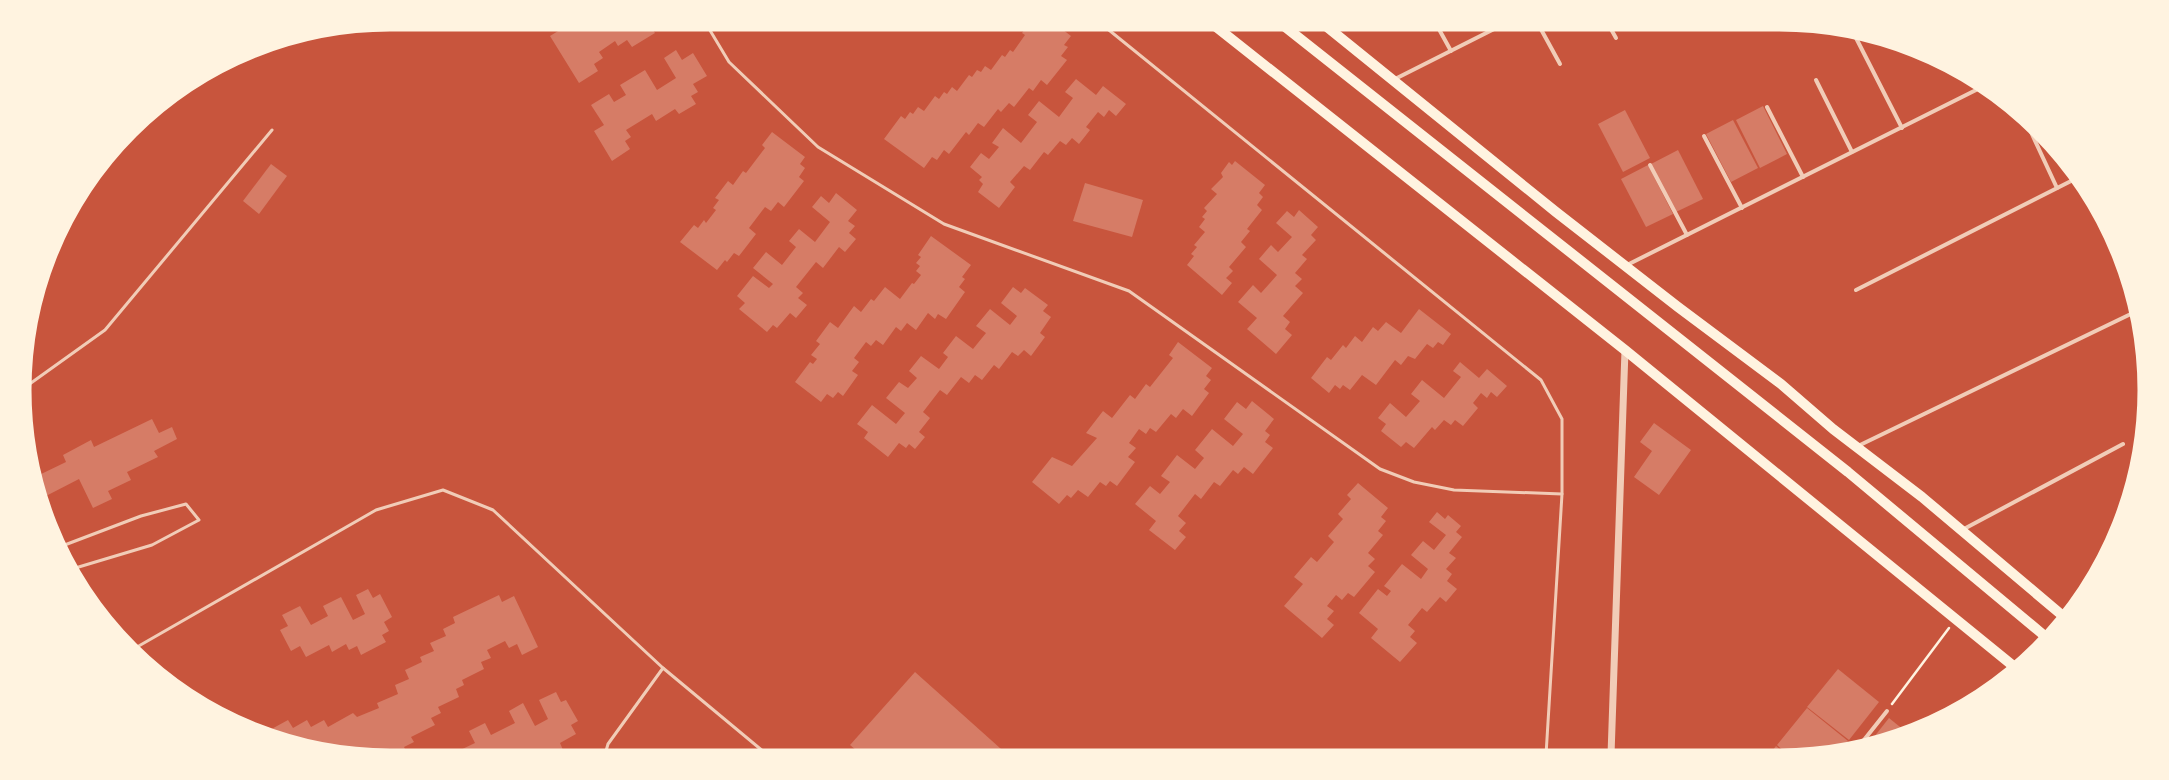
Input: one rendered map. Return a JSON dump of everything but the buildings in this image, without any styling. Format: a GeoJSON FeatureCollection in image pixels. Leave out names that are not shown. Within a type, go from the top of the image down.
{"type":"FeatureCollection","features":[{"type":"Feature","properties":{"kind":"main road"},"geometry":{"type":"LineString","coordinates":[[1219,29],[1625,350],[2012,665]]}},
{"type":"Feature","properties":{"kind":"main road"},"geometry":{"type":"LineString","coordinates":[[1288,29],[1848,472],[2043,635]]}},
{"type":"Feature","properties":{"kind":"main road"},"geometry":{"type":"LineString","coordinates":[[1330,29],[1625,266],[1781,384],[1856,447],[1922,497],[2061,615]]}},
{"type":"Feature","properties":{"kind":"street"},"geometry":{"type":"LineString","coordinates":[[1439,29],[1451,51]]}},
{"type":"Feature","properties":{"kind":"street"},"geometry":{"type":"LineString","coordinates":[[1393,80],[1451,51],[1489,29]]}},
{"type":"Feature","properties":{"kind":"street"},"geometry":{"type":"LineString","coordinates":[[1541,29],[1560,64]]}},
{"type":"Feature","properties":{"kind":"street"},"geometry":{"type":"LineString","coordinates":[[1611,29],[1616,38]]}},
{"type":"Feature","properties":{"kind":"street"},"geometry":{"type":"LineString","coordinates":[[1857,38],[1902,128]]}},
{"type":"Feature","properties":{"kind":"street"},"geometry":{"type":"LineString","coordinates":[[1816,80],[1852,152]]}},
{"type":"Feature","properties":{"kind":"street"},"geometry":{"type":"LineString","coordinates":[[1625,266],[1978,89]]}},
{"type":"Feature","properties":{"kind":"street"},"geometry":{"type":"LineString","coordinates":[[1767,107],[1802,177]]}},
{"type":"Feature","properties":{"kind":"street"},"geometry":{"type":"LineString","coordinates":[[2030,132],[2057,188]]}},
{"type":"Feature","properties":{"kind":"street"},"geometry":{"type":"LineString","coordinates":[[1704,136],[1742,208]]}},
{"type":"Feature","properties":{"kind":"street"},"geometry":{"type":"LineString","coordinates":[[1650,165],[1687,235]]}},
{"type":"Feature","properties":{"kind":"street"},"geometry":{"type":"LineString","coordinates":[[1856,290],[2073,180]]}},
{"type":"Feature","properties":{"kind":"street"},"geometry":{"type":"LineString","coordinates":[[1856,447],[2132,314]]}},
{"type":"Feature","properties":{"kind":"street"},"geometry":{"type":"LineString","coordinates":[[1611,751],[1625,350]]}},
{"type":"Feature","properties":{"kind":"street"},"geometry":{"type":"LineString","coordinates":[[1962,530],[2123,444]]}},
{"type":"Feature","properties":{"kind":"street"},"geometry":{"type":"LineString","coordinates":[[1863,741],[1887,711]]}},
{"type":"Feature","properties":{"kind":"lane"},"geometry":{"type":"LineString","coordinates":[[710,29],[729,62],[818,147],[944,224],[1129,291],[1380,469],[1414,482],[1454,490],[1562,494]]}},
{"type":"Feature","properties":{"kind":"lane"},"geometry":{"type":"LineString","coordinates":[[1108,29],[1541,380],[1562,419],[1562,494],[1546,751]]}},
{"type":"Feature","properties":{"kind":"lane"},"geometry":{"type":"LineString","coordinates":[[29,384],[105,330],[272,130]]}},
{"type":"Feature","properties":{"kind":"lane"},"geometry":{"type":"LineString","coordinates":[[137,647],[376,510],[443,490],[493,510],[663,668],[763,751]]}},
{"type":"Feature","properties":{"kind":"lane"},"geometry":{"type":"LineString","coordinates":[[64,545],[141,516],[186,504],[199,520],[152,545],[76,568]]}},
{"type":"Feature","properties":{"kind":"lane"},"geometry":{"type":"LineString","coordinates":[[606,751],[608,744],[663,668]]}},
{"type":"Feature","properties":{"kind":"path"},"geometry":{"type":"LineString","coordinates":[[1887,711],[1956,619]]}}]}
